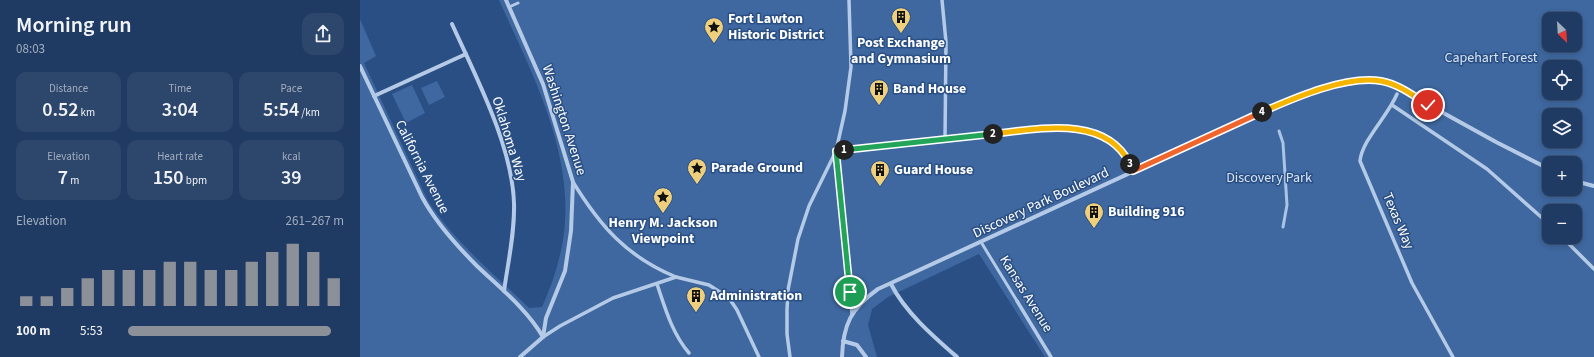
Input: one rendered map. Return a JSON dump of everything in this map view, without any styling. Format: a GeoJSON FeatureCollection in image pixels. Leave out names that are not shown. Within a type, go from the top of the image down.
{"type":"FeatureCollection","features":[{"type":"Feature","properties":{"kind":"street","name":"Washington Avenue"},"geometry":{"type":"LineString","coordinates":[[506,0],[543,84],[573,182],[571,231],[565,271],[546,318],[543,337]]}},
{"type":"Feature","properties":{"kind":"street"},"geometry":{"type":"LineString","coordinates":[[790,357],[787,334],[788,290],[798,238],[809,206],[836,151],[845,111],[851,67],[849,0]]}},
{"type":"Feature","properties":{"kind":"street"},"geometry":{"type":"LineString","coordinates":[[942,0],[946,42],[945,140]]}},
{"type":"Feature","properties":{"kind":"street","name":"Oklahoma Way"},"geometry":{"type":"LineString","coordinates":[[452,24],[491,110],[508,163],[512,185],[513,213],[504,291]]}},
{"type":"Feature","properties":{"kind":"street"},"geometry":{"type":"LineString","coordinates":[[374,96],[466,54]]}},
{"type":"Feature","properties":{"kind":"street","name":"California Avenue"},"geometry":{"type":"LineString","coordinates":[[360,66],[432,215],[476,264],[531,318],[543,337]]}},
{"type":"Feature","properties":{"kind":"street","name":"Discovery Park Boulevard"},"geometry":{"type":"LineString","coordinates":[[842,357],[843,341],[852,314],[855,308],[869,295],[1133,171],[1302,95],[1340,85],[1380,81],[1400,88],[1489,138],[1542,165]]}},
{"type":"Feature","properties":{"kind":"street","name":"Texas Way"},"geometry":{"type":"LineString","coordinates":[[1397,94],[1392,105],[1363,148],[1360,161],[1412,283],[1453,357]]}},
{"type":"Feature","properties":{"kind":"street"},"geometry":{"type":"LineString","coordinates":[[1392,105],[1487,169],[1542,218]]}},
{"type":"Feature","properties":{"kind":"street"},"geometry":{"type":"LineString","coordinates":[[836,151],[1027,130],[1065,128],[1096,132],[1108,139],[1129,162],[1133,171]]}},
{"type":"Feature","properties":{"kind":"street"},"geometry":{"type":"LineString","coordinates":[[836,151],[852,314]]}},
{"type":"Feature","properties":{"kind":"street"},"geometry":{"type":"LineString","coordinates":[[573,182],[593,212],[614,237],[639,259],[656,270],[676,277],[709,285],[729,298],[738,310],[759,357]]}},
{"type":"Feature","properties":{"kind":"street"},"geometry":{"type":"LineString","coordinates":[[1582,183],[1594,186]]}},
{"type":"Feature","properties":{"kind":"street"},"geometry":{"type":"LineString","coordinates":[[1569,244],[1594,269]]}},
{"type":"Feature","properties":{"kind":"street"},"geometry":{"type":"LineString","coordinates":[[520,357],[543,337],[560,326],[613,298],[676,277]]}},
{"type":"Feature","properties":{"kind":"street"},"geometry":{"type":"LineString","coordinates":[[657,284],[673,329],[688,353]]}},
{"type":"Feature","properties":{"kind":"street"},"geometry":{"type":"LineString","coordinates":[[891,284],[895,293],[920,322],[957,357]]}},
{"type":"Feature","properties":{"kind":"street","name":"Kansas Avenue"},"geometry":{"type":"LineString","coordinates":[[1017,301],[1052,357]]}},
{"type":"Feature","properties":{"kind":"street"},"geometry":{"type":"LineString","coordinates":[[843,341],[856,345],[866,357]]}},
{"type":"Feature","properties":{"kind":"lane"},"geometry":{"type":"LineString","coordinates":[[509,7],[518,3]]}},
{"type":"Feature","properties":{"kind":"lane","name":"Kansas Avenue"},"geometry":{"type":"LineString","coordinates":[[982,242],[1017,301]]}},
{"type":"Feature","properties":{"kind":"green space","name":"Discovery Park"},"geometry":{"type":"Polygon","coordinates":[[[499,0],[1594,0],[1594,357],[1045,357],[979,254],[888,297],[872,309],[868,325],[877,357],[360,357],[360,19],[376,56],[364,63],[428,201],[450,230],[463,244],[529,308],[542,307],[560,255],[565,222],[565,193],[561,164],[546,108],[499,0]]]}},
{"type":"Feature","properties":{"kind":"green space"},"geometry":{"type":"Polygon","coordinates":[[[437,81],[445,97],[429,105],[421,88],[437,81]]]}},
{"type":"Feature","properties":{"kind":"green space"},"geometry":{"type":"Polygon","coordinates":[[[412,85],[425,113],[406,123],[392,94],[412,85]]]}},
{"type":"Feature","properties":{"kind":"waterway"},"geometry":{"type":"LineString","coordinates":[[1279,131],[1283,143],[1287,205],[1283,227]]}},
{"type":"Feature","properties":{"kind":"place","name":"Post Exchange and Gymnasium"},"geometry":{"type":"Point","coordinates":[901,34]}},
{"type":"Feature","properties":{"kind":"place","name":"Fort Lawton Historic District"},"geometry":{"type":"Point","coordinates":[714,44]}},
{"type":"Feature","properties":{"kind":"place","name":"Band House"},"geometry":{"type":"Point","coordinates":[879,106]}},
{"type":"Feature","properties":{"kind":"place","name":"Parade Ground"},"geometry":{"type":"Point","coordinates":[697,185]}},
{"type":"Feature","properties":{"kind":"place","name":"Guard House"},"geometry":{"type":"Point","coordinates":[880,187]}},
{"type":"Feature","properties":{"kind":"place","name":"Henry M. Jackson Viewpoint"},"geometry":{"type":"Point","coordinates":[663,214]}},
{"type":"Feature","properties":{"kind":"place","name":"Building 916"},"geometry":{"type":"Point","coordinates":[1094,229]}},
{"type":"Feature","properties":{"kind":"place","name":"Administration"},"geometry":{"type":"Point","coordinates":[696,313]}},
{"type":"Feature","properties":{"kind":"route"},"geometry":{"type":"LineString","coordinates":[[850,292],[836,151],[1027,130],[1065,128],[1096,132],[1108,139],[1129,162],[1133,171],[1282,103],[1302,95],[1340,85],[1360,81],[1380,81],[1400,88],[1428,105]]}},
{"type":"Feature","properties":{"kind":"park label","name":"Capehart Forest"},"geometry":{"type":"Point","coordinates":[1491,58]}}]}
